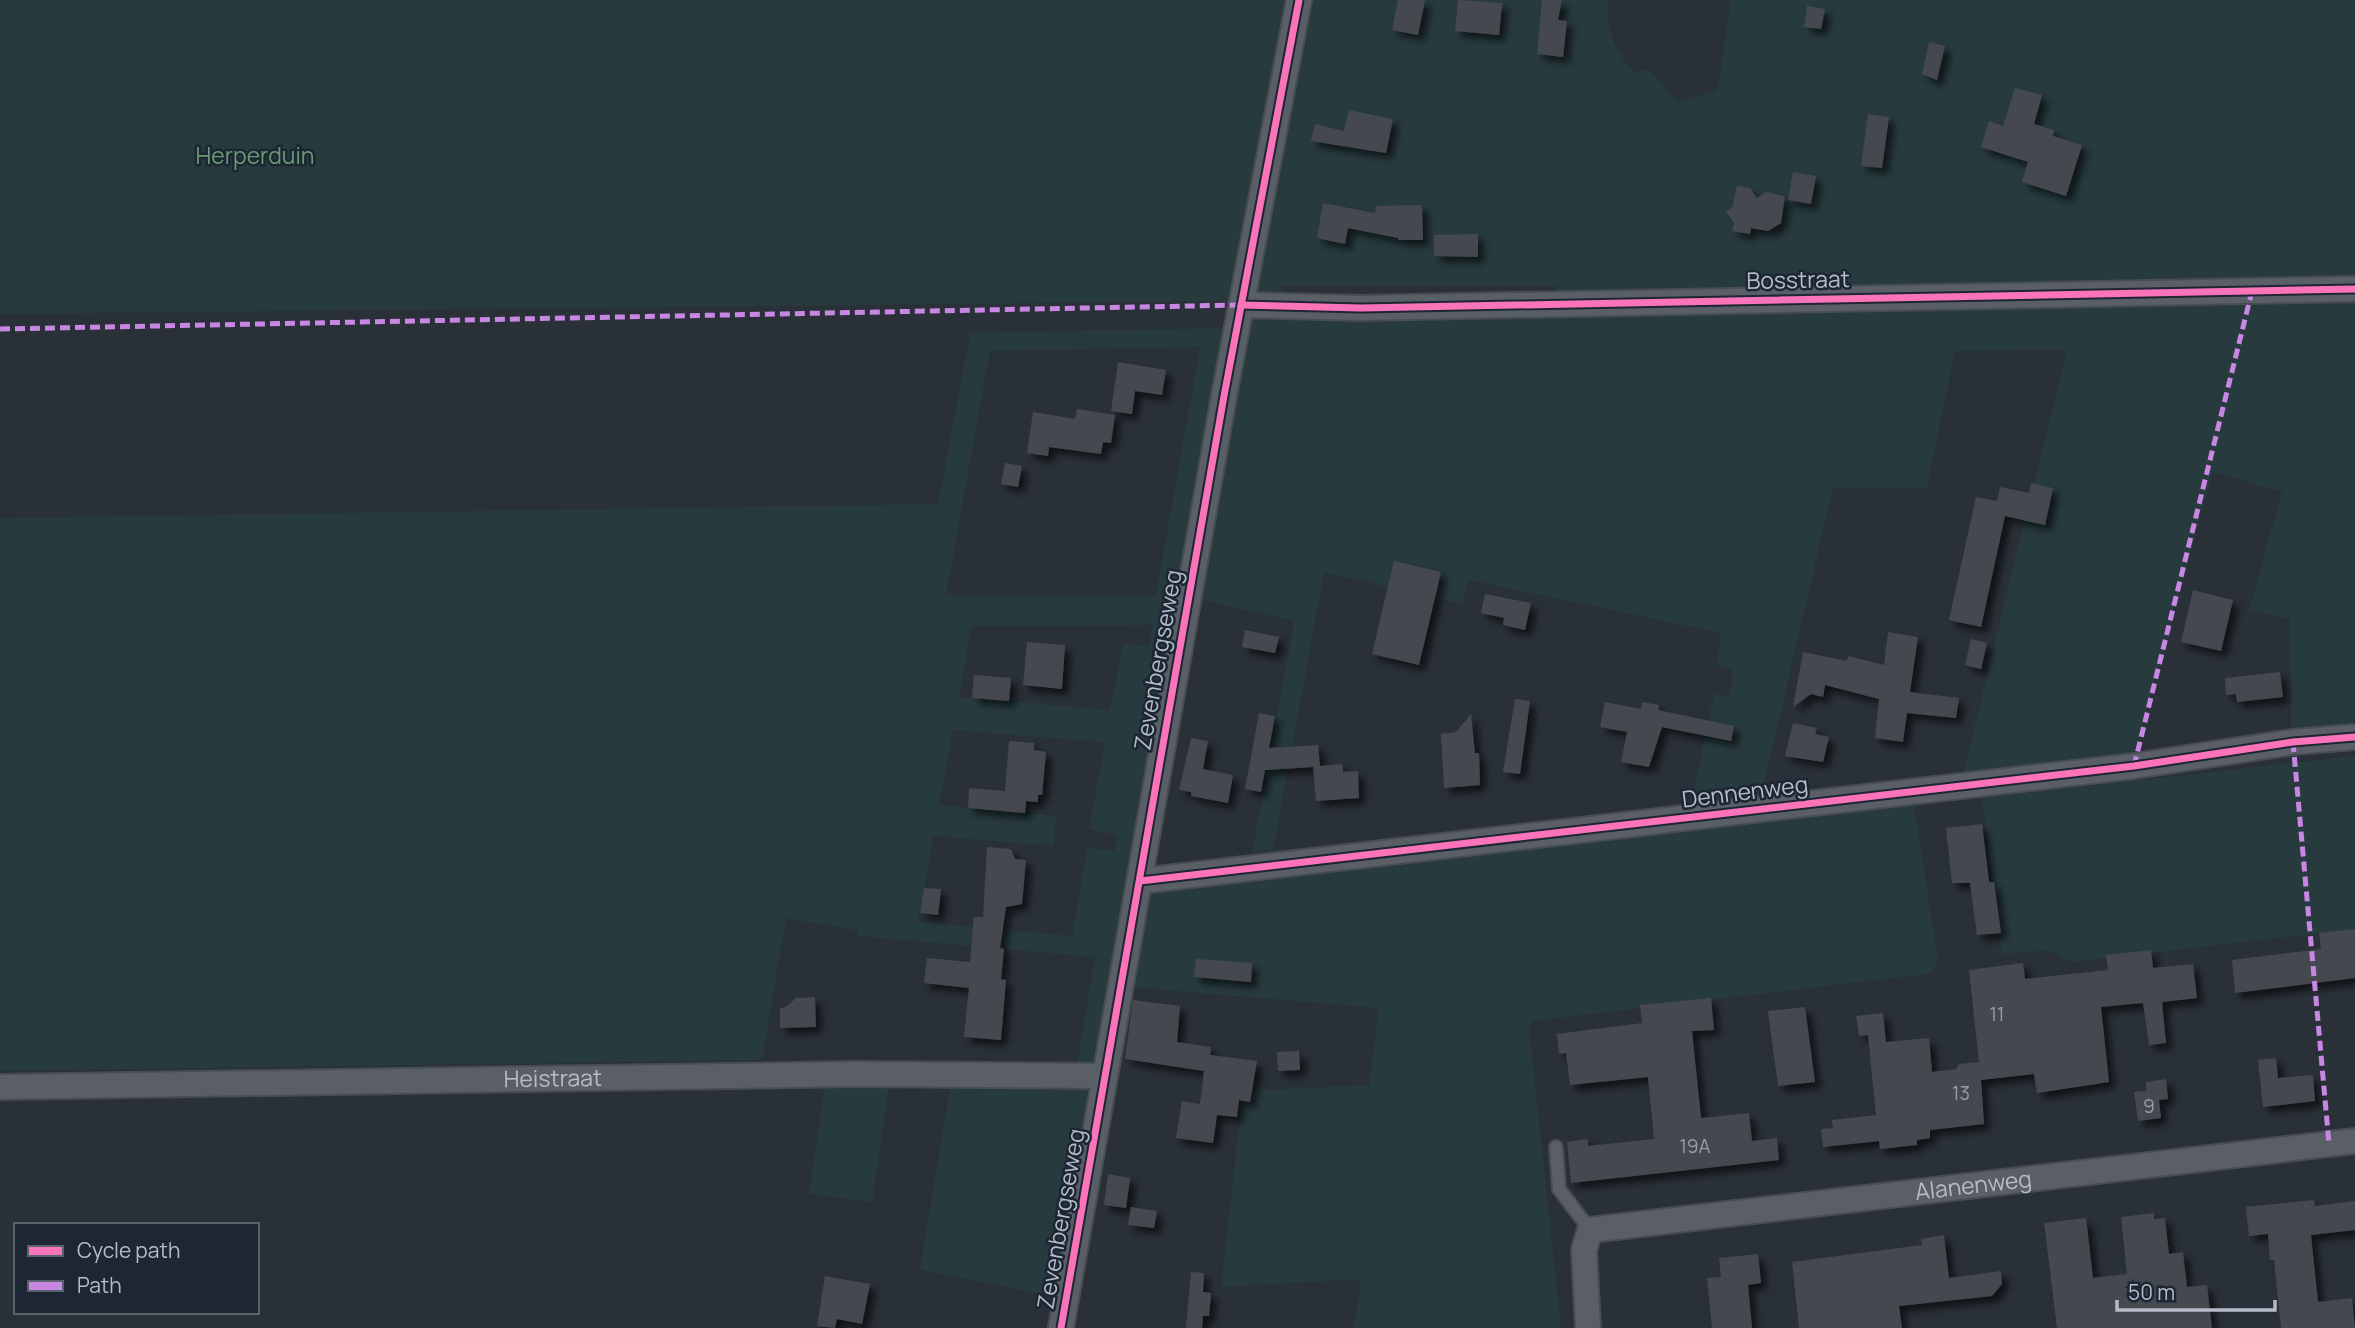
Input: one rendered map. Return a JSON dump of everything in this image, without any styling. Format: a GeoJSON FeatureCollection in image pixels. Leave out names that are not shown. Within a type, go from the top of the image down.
{"type":"FeatureCollection","features":[{"type":"Feature","properties":{"kind":"street","name":"Zevenbergseweg"},"geometry":{"type":"LineString","coordinates":[[1061,1328],[1241,305],[1299,0]]}},
{"type":"Feature","properties":{"kind":"street","name":"Bosstraat"},"geometry":{"type":"LineString","coordinates":[[1241,305],[1361,308],[2355,289]]}},
{"type":"Feature","properties":{"kind":"street","name":"Dennenweg"},"geometry":{"type":"LineString","coordinates":[[1140,881],[2134,766],[2293,742],[2355,737]]}},
{"type":"Feature","properties":{"kind":"street","name":"Heistraat"},"geometry":{"type":"LineString","coordinates":[[0,1087],[855,1074],[1105,1076]]}},
{"type":"Feature","properties":{"kind":"street","name":"Alanenweg"},"geometry":{"type":"LineString","coordinates":[[1590,1230],[2355,1141]]}},
{"type":"Feature","properties":{"kind":"street"},"geometry":{"type":"LineString","coordinates":[[1588,1328],[1584,1250],[1590,1230]]}},
{"type":"Feature","properties":{"kind":"lane"},"geometry":{"type":"LineString","coordinates":[[1556,1147],[1559,1189],[1590,1230]]}},
{"type":"Feature","properties":{"kind":"green space","name":"Herperduin"},"geometry":{"type":"Polygon","coordinates":[[[0,0],[1609,0],[1610,31],[1622,57],[1635,74],[1644,69],[1650,72],[1670,95],[1682,102],[1718,89],[1731,0],[2355,0],[2355,278],[1556,293],[1557,286],[1282,286],[1280,296],[1232,301],[0,314],[0,0]]]}},
{"type":"Feature","properties":{"kind":"green space"},"geometry":{"type":"Polygon","coordinates":[[[2355,299],[2355,716],[2352,727],[2291,734],[2290,619],[2249,610],[2282,492],[2213,472],[2135,752],[1963,773],[2067,350],[1955,351],[1927,488],[1833,488],[1761,797],[1691,805],[1714,694],[1730,696],[1733,670],[1717,665],[1721,633],[1469,580],[1462,604],[1324,572],[1273,851],[1252,853],[1294,621],[1198,599],[1249,315],[2355,299]]]}},
{"type":"Feature","properties":{"kind":"green space"},"geometry":{"type":"Polygon","coordinates":[[[1227,328],[1096,1071],[1076,1071],[1095,957],[858,936],[858,930],[786,918],[762,1060],[0,1071],[0,518],[938,504],[970,333],[1227,328]],[[1200,347],[990,351],[946,595],[1156,595],[1200,347]],[[1152,625],[972,626],[959,697],[1110,710],[1123,644],[1149,646],[1152,625]],[[953,730],[939,805],[1056,816],[1054,846],[934,836],[918,922],[1072,936],[1087,848],[1114,851],[1117,835],[1089,829],[1105,742],[953,730]]]}},
{"type":"Feature","properties":{"kind":"green space"},"geometry":{"type":"Polygon","coordinates":[[[2355,756],[2355,929],[2073,962],[2048,950],[2002,954],[1982,798],[2355,756]]]}},
{"type":"Feature","properties":{"kind":"green space"},"geometry":{"type":"Polygon","coordinates":[[[1914,805],[1938,960],[1934,969],[1927,974],[1531,1021],[1529,1027],[1561,1328],[1354,1328],[1361,1279],[1221,1287],[1243,1091],[1369,1085],[1379,1008],[1130,987],[1147,889],[1914,805]]]}},
{"type":"Feature","properties":{"kind":"green space"},"geometry":{"type":"Polygon","coordinates":[[[951,1084],[1090,1088],[1050,1296],[920,1270],[951,1084]]]}},
{"type":"Feature","properties":{"kind":"green space"},"geometry":{"type":"Polygon","coordinates":[[[889,1085],[872,1202],[809,1194],[825,1086],[889,1085]]]}},
{"type":"Feature","properties":{"kind":"building"},"geometry":{"type":"Polygon","coordinates":[[[1398,0],[1425,0],[1418,35],[1392,30],[1398,0]]]}},
{"type":"Feature","properties":{"kind":"building"},"geometry":{"type":"Polygon","coordinates":[[[1458,0],[1502,3],[1499,35],[1455,31],[1458,0]]]}},
{"type":"Feature","properties":{"kind":"building"},"geometry":{"type":"Polygon","coordinates":[[[1542,0],[1562,0],[1558,20],[1567,21],[1563,57],[1537,54],[1542,0]]]}},
{"type":"Feature","properties":{"kind":"building"},"geometry":{"type":"Polygon","coordinates":[[[1807,6],[1825,9],[1821,29],[1804,27],[1807,6]]]}},
{"type":"Feature","properties":{"kind":"building"},"geometry":{"type":"Polygon","coordinates":[[[1929,42],[1945,46],[1937,80],[1922,74],[1929,42]]]}},
{"type":"Feature","properties":{"kind":"building"},"geometry":{"type":"Polygon","coordinates":[[[2015,88],[2042,95],[2034,124],[2054,130],[2053,136],[2082,145],[2066,196],[2022,182],[2028,162],[1981,147],[1989,121],[2003,126],[2015,88]]]}},
{"type":"Feature","properties":{"kind":"building"},"geometry":{"type":"Polygon","coordinates":[[[1349,110],[1393,119],[1386,153],[1311,141],[1315,124],[1344,131],[1349,110]]]}},
{"type":"Feature","properties":{"kind":"building"},"geometry":{"type":"Polygon","coordinates":[[[1868,114],[1889,117],[1882,168],[1861,166],[1868,114]]]}},
{"type":"Feature","properties":{"kind":"building"},"geometry":{"type":"Polygon","coordinates":[[[1793,172],[1816,176],[1811,204],[1788,200],[1793,172]]]}},
{"type":"Feature","properties":{"kind":"building"},"geometry":{"type":"Polygon","coordinates":[[[1737,186],[1750,188],[1757,198],[1766,192],[1785,196],[1781,223],[1768,231],[1751,228],[1750,234],[1732,231],[1734,223],[1726,211],[1732,208],[1737,186]]]}},
{"type":"Feature","properties":{"kind":"building"},"geometry":{"type":"Polygon","coordinates":[[[1323,203],[1375,213],[1376,206],[1422,205],[1423,240],[1398,240],[1348,228],[1345,244],[1317,238],[1323,203]]]}},
{"type":"Feature","properties":{"kind":"building"},"geometry":{"type":"Polygon","coordinates":[[[1478,234],[1478,257],[1434,256],[1434,235],[1478,234]]]}},
{"type":"Feature","properties":{"kind":"building"},"geometry":{"type":"Polygon","coordinates":[[[1118,362],[1166,370],[1162,395],[1135,391],[1132,414],[1111,411],[1118,362]]]}},
{"type":"Feature","properties":{"kind":"building"},"geometry":{"type":"Polygon","coordinates":[[[1077,409],[1115,415],[1111,443],[1103,442],[1101,454],[1049,447],[1048,456],[1027,453],[1033,412],[1075,419],[1077,409]]]}},
{"type":"Feature","properties":{"kind":"building"},"geometry":{"type":"Polygon","coordinates":[[[1005,463],[1022,466],[1018,487],[1001,484],[1005,463]]]}},
{"type":"Feature","properties":{"kind":"building"},"geometry":{"type":"Polygon","coordinates":[[[2031,483],[2053,488],[2045,525],[2005,516],[1981,627],[1949,620],[1976,497],[1997,501],[2000,487],[2029,493],[2031,483]]]}},
{"type":"Feature","properties":{"kind":"building"},"geometry":{"type":"Polygon","coordinates":[[[1394,561],[1441,572],[1419,665],[1372,654],[1394,561]]]}},
{"type":"Feature","properties":{"kind":"building"},"geometry":{"type":"Polygon","coordinates":[[[2193,590],[2233,600],[2221,651],[2181,642],[2193,590]]]}},
{"type":"Feature","properties":{"kind":"building"},"geometry":{"type":"Polygon","coordinates":[[[1485,594],[1531,603],[1525,630],[1503,625],[1504,618],[1481,613],[1485,594]]]}},
{"type":"Feature","properties":{"kind":"building"},"geometry":{"type":"Polygon","coordinates":[[[1245,630],[1279,637],[1275,653],[1242,647],[1245,630]]]}},
{"type":"Feature","properties":{"kind":"building"},"geometry":{"type":"Polygon","coordinates":[[[1888,632],[1918,637],[1910,692],[1959,698],[1956,718],[1907,713],[1903,742],[1875,738],[1879,699],[1825,685],[1823,697],[1811,694],[1793,707],[1803,652],[1847,661],[1848,656],[1884,665],[1888,632]]]}},
{"type":"Feature","properties":{"kind":"building"},"geometry":{"type":"Polygon","coordinates":[[[1971,639],[1987,643],[1981,669],[1965,665],[1971,639]]]}},
{"type":"Feature","properties":{"kind":"building"},"geometry":{"type":"Polygon","coordinates":[[[1027,642],[1065,645],[1062,689],[1023,685],[1027,642]]]}},
{"type":"Feature","properties":{"kind":"building"},"geometry":{"type":"Polygon","coordinates":[[[2280,672],[2283,697],[2237,702],[2236,694],[2226,695],[2225,678],[2280,672]]]}},
{"type":"Feature","properties":{"kind":"building"},"geometry":{"type":"Polygon","coordinates":[[[974,675],[1011,678],[1009,701],[972,698],[974,675]]]}},
{"type":"Feature","properties":{"kind":"building"},"geometry":{"type":"Polygon","coordinates":[[[1515,699],[1530,701],[1520,774],[1503,772],[1515,699]]]}},
{"type":"Feature","properties":{"kind":"building"},"geometry":{"type":"Polygon","coordinates":[[[1605,702],[1641,709],[1642,702],[1659,705],[1658,710],[1734,726],[1731,741],[1662,727],[1649,767],[1621,762],[1627,732],[1600,727],[1605,702]]]}},
{"type":"Feature","properties":{"kind":"building"},"geometry":{"type":"Polygon","coordinates":[[[1259,713],[1275,716],[1269,748],[1318,745],[1320,766],[1342,764],[1343,772],[1358,771],[1359,798],[1316,801],[1313,767],[1265,770],[1261,792],[1245,789],[1259,713]]]}},
{"type":"Feature","properties":{"kind":"building"},"geometry":{"type":"Polygon","coordinates":[[[1471,714],[1475,753],[1479,753],[1480,785],[1444,788],[1441,734],[1456,732],[1471,714]]]}},
{"type":"Feature","properties":{"kind":"building"},"geometry":{"type":"Polygon","coordinates":[[[1793,723],[1817,728],[1815,734],[1829,737],[1823,762],[1785,756],[1793,723]]]}},
{"type":"Feature","properties":{"kind":"building"},"geometry":{"type":"Polygon","coordinates":[[[1191,738],[1208,741],[1203,769],[1233,775],[1228,803],[1191,796],[1191,792],[1179,790],[1191,738]]]}},
{"type":"Feature","properties":{"kind":"building"},"geometry":{"type":"Polygon","coordinates":[[[1009,741],[1034,743],[1034,750],[1046,752],[1042,795],[1038,795],[1038,802],[1026,801],[1025,813],[968,808],[969,788],[1005,791],[1009,741]]]}},
{"type":"Feature","properties":{"kind":"building"},"geometry":{"type":"Polygon","coordinates":[[[1982,824],[1989,882],[1994,882],[2001,933],[1977,935],[1970,883],[1952,883],[1946,828],[1982,824]]]}},
{"type":"Feature","properties":{"kind":"building"},"geometry":{"type":"Polygon","coordinates":[[[987,847],[1011,849],[1015,859],[1026,860],[1022,904],[1006,907],[1000,948],[1004,949],[1001,979],[1006,980],[1001,1040],[964,1037],[969,988],[924,983],[927,958],[970,962],[974,917],[983,917],[987,847]]]}},
{"type":"Feature","properties":{"kind":"building"},"geometry":{"type":"Polygon","coordinates":[[[924,888],[941,889],[938,915],[920,913],[924,888]]]}},
{"type":"Feature","properties":{"kind":"building"},"geometry":{"type":"Polygon","coordinates":[[[2355,929],[2355,978],[2235,993],[2232,960],[2321,949],[2319,933],[2355,929]]]}},
{"type":"Feature","properties":{"kind":"building"},"geometry":{"type":"Polygon","coordinates":[[[2151,950],[2153,968],[2193,964],[2197,998],[2162,1002],[2166,1043],[2149,1045],[2143,1003],[2101,1007],[2109,1082],[2037,1093],[2034,1074],[1981,1080],[1984,1124],[1930,1130],[1930,1138],[1917,1140],[1917,1145],[1880,1149],[1879,1141],[1823,1147],[1821,1129],[1833,1128],[1832,1120],[1876,1115],[1868,1035],[1859,1036],[1856,1016],[1883,1013],[1886,1042],[1929,1038],[1932,1072],[1956,1069],[1959,1064],[1979,1062],[1969,970],[2023,963],[2025,979],[2108,970],[2106,955],[2151,950]]]}},
{"type":"Feature","properties":{"kind":"building"},"geometry":{"type":"Polygon","coordinates":[[[1196,959],[1252,963],[1251,982],[1194,977],[1196,959]]]}},
{"type":"Feature","properties":{"kind":"building"},"geometry":{"type":"Polygon","coordinates":[[[815,997],[816,1027],[780,1028],[780,1008],[786,1007],[796,998],[815,997]]]}},
{"type":"Feature","properties":{"kind":"building"},"geometry":{"type":"Polygon","coordinates":[[[1711,998],[1714,1030],[1692,1031],[1701,1118],[1749,1113],[1752,1141],[1777,1138],[1779,1160],[1571,1183],[1567,1142],[1588,1139],[1588,1146],[1654,1139],[1648,1077],[1570,1085],[1566,1053],[1559,1054],[1557,1034],[1642,1023],[1640,1005],[1711,998]]]}},
{"type":"Feature","properties":{"kind":"building"},"geometry":{"type":"Polygon","coordinates":[[[1133,1000],[1180,1006],[1177,1042],[1211,1047],[1210,1055],[1257,1061],[1250,1102],[1239,1100],[1237,1117],[1217,1115],[1213,1143],[1176,1138],[1182,1101],[1200,1104],[1204,1071],[1125,1059],[1133,1000]]]}},
{"type":"Feature","properties":{"kind":"building"},"geometry":{"type":"Polygon","coordinates":[[[1805,1007],[1815,1082],[1778,1086],[1768,1011],[1805,1007]]]}},
{"type":"Feature","properties":{"kind":"building"},"geometry":{"type":"Polygon","coordinates":[[[1299,1051],[1300,1070],[1278,1071],[1277,1052],[1299,1051]]]}},
{"type":"Feature","properties":{"kind":"building"},"geometry":{"type":"Polygon","coordinates":[[[2276,1058],[2278,1078],[2313,1075],[2315,1101],[2263,1107],[2258,1060],[2276,1058]]]}},
{"type":"Feature","properties":{"kind":"building"},"geometry":{"type":"Polygon","coordinates":[[[2166,1079],[2168,1099],[2159,1100],[2161,1118],[2138,1121],[2134,1092],[2146,1091],[2146,1082],[2166,1079]]]}},
{"type":"Feature","properties":{"kind":"building"},"geometry":{"type":"Polygon","coordinates":[[[1108,1174],[1130,1178],[1126,1208],[1104,1205],[1108,1174]]]}},
{"type":"Feature","properties":{"kind":"building"},"geometry":{"type":"Polygon","coordinates":[[[2314,1200],[2315,1206],[2355,1201],[2355,1230],[2311,1235],[2318,1302],[2352,1298],[2355,1328],[2281,1328],[2274,1260],[2270,1260],[2268,1234],[2249,1236],[2246,1207],[2314,1200]]]}},
{"type":"Feature","properties":{"kind":"building"},"geometry":{"type":"Polygon","coordinates":[[[1131,1207],[1157,1211],[1154,1228],[1128,1225],[1131,1207]]]}},
{"type":"Feature","properties":{"kind":"building"},"geometry":{"type":"Polygon","coordinates":[[[2154,1213],[2154,1219],[2165,1218],[2169,1254],[2183,1252],[2187,1287],[2207,1285],[2212,1328],[2057,1328],[2044,1223],[2086,1218],[2093,1278],[2127,1274],[2121,1217],[2154,1213]]]}},
{"type":"Feature","properties":{"kind":"building"},"geometry":{"type":"Polygon","coordinates":[[[1944,1235],[1949,1278],[2001,1271],[2002,1284],[1992,1296],[1899,1306],[1902,1328],[1799,1328],[1792,1262],[1922,1245],[1921,1239],[1944,1235]]]}},
{"type":"Feature","properties":{"kind":"building"},"geometry":{"type":"Polygon","coordinates":[[[1758,1254],[1761,1283],[1748,1285],[1752,1328],[1712,1328],[1707,1278],[1721,1277],[1719,1258],[1758,1254]]]}},
{"type":"Feature","properties":{"kind":"building"},"geometry":{"type":"Polygon","coordinates":[[[1191,1272],[1204,1273],[1203,1292],[1211,1293],[1209,1316],[1203,1316],[1202,1328],[1186,1328],[1191,1272]]]}},
{"type":"Feature","properties":{"kind":"building"},"geometry":{"type":"Polygon","coordinates":[[[825,1276],[870,1284],[862,1324],[837,1319],[835,1328],[817,1326],[825,1276]]]}},
{"type":"Feature","properties":{"kind":"marked path"},"geometry":{"type":"LineString","coordinates":[[2134,766],[2252,291]]}},
{"type":"Feature","properties":{"kind":"marked path"},"geometry":{"type":"LineString","coordinates":[[0,329],[1241,305]]}},
{"type":"Feature","properties":{"kind":"marked path"},"geometry":{"type":"LineString","coordinates":[[2293,742],[2329,1144]]}},
{"type":"Feature","properties":{"kind":"cycle path"},"geometry":{"type":"LineString","coordinates":[[1061,1328],[1224,396],[1299,0]]}},
{"type":"Feature","properties":{"kind":"cycle path"},"geometry":{"type":"LineString","coordinates":[[1241,305],[1361,308],[2355,289]]}},
{"type":"Feature","properties":{"kind":"cycle path"},"geometry":{"type":"LineString","coordinates":[[1140,881],[2134,766],[2293,742],[2355,737]]}}]}
